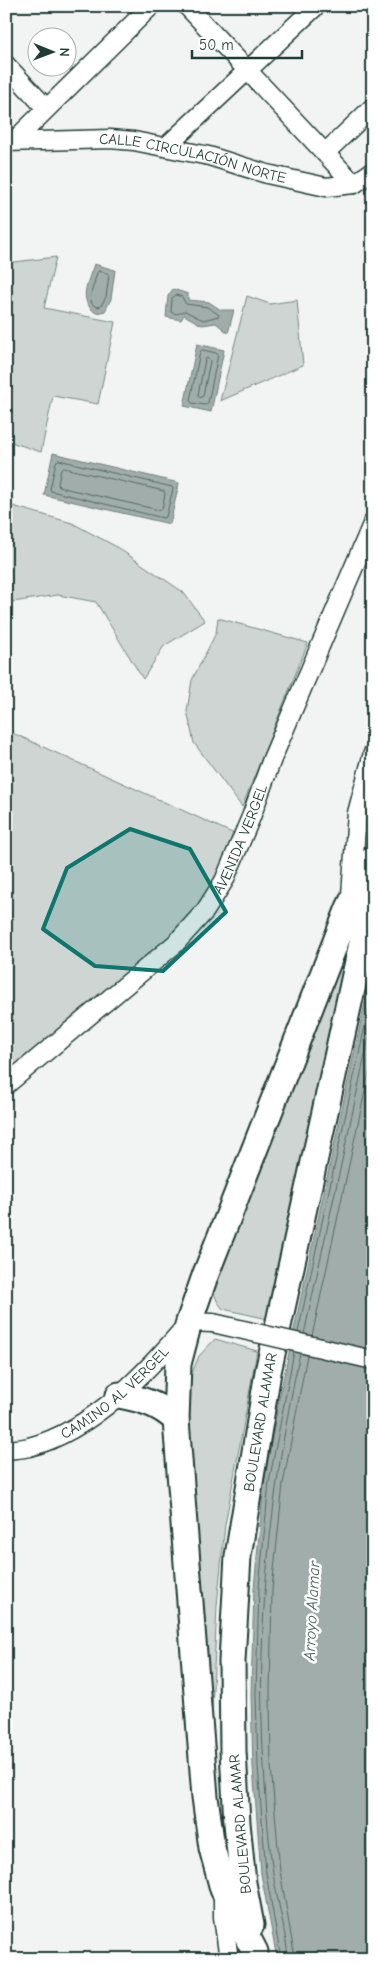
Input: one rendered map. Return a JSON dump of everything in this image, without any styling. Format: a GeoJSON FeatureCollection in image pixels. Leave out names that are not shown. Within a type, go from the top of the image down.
{"type":"FeatureCollection","features":[{"type":"Feature","properties":{"kind":"highway"},"geometry":{"type":"LineString","coordinates":[[256,1956],[223,1889],[212,1848],[205,1798],[176,1420],[178,1364],[201,1323],[205,1276],[350,908],[373,859]]}},
{"type":"Feature","properties":{"kind":"highway","name":"BOULEVARD ALAMAR"},"geometry":{"type":"LineString","coordinates":[[256,1956],[244,1884],[238,1832],[233,1752],[232,1661],[238,1556],[268,1372],[373,893]]}},
{"type":"Feature","properties":{"kind":"highway"},"geometry":{"type":"LineString","coordinates":[[119,1395],[148,1401],[166,1410],[176,1420]]}},
{"type":"Feature","properties":{"kind":"street"},"geometry":{"type":"LineString","coordinates":[[10,141],[151,6]]}},
{"type":"Feature","properties":{"kind":"street"},"geometry":{"type":"LineString","coordinates":[[188,6],[354,184]]}},
{"type":"Feature","properties":{"kind":"street"},"geometry":{"type":"LineString","coordinates":[[167,146],[316,6]]}},
{"type":"Feature","properties":{"kind":"street"},"geometry":{"type":"LineString","coordinates":[[6,65],[46,108]]}},
{"type":"Feature","properties":{"kind":"street"},"geometry":{"type":"LineString","coordinates":[[325,153],[373,107]]}},
{"type":"Feature","properties":{"kind":"street","name":"CALLE CIRCULACIÓN NORTE"},"geometry":{"type":"LineString","coordinates":[[10,141],[134,141],[167,146],[209,156],[267,174],[326,187],[354,184],[373,171]]}},
{"type":"Feature","properties":{"kind":"street","name":"AVENIDA VERGEL"},"geometry":{"type":"LineString","coordinates":[[6,1085],[175,944],[205,911],[224,881],[251,817],[272,759],[373,522]]}},
{"type":"Feature","properties":{"kind":"street"},"geometry":{"type":"LineString","coordinates":[[350,908],[357,813],[373,753]]}},
{"type":"Feature","properties":{"kind":"street"},"geometry":{"type":"LineString","coordinates":[[201,1323],[373,1360]]}},
{"type":"Feature","properties":{"kind":"street","name":"CAMINO AL VERGEL"},"geometry":{"type":"LineString","coordinates":[[6,1450],[29,1447],[60,1435],[87,1419],[133,1384],[165,1352],[201,1323]]}},
{"type":"Feature","properties":{"kind":"street"},"geometry":{"type":"LineString","coordinates":[[223,1889],[223,1917],[228,1959]]}},
{"type":"Feature","properties":{"kind":"highlighted area"},"geometry":{"type":"Polygon","coordinates":[[[130,829],[190,849],[226,912],[163,971],[95,966],[43,929],[67,868],[130,829]]]}},
{"type":"Feature","properties":{"kind":"shaded area"},"geometry":{"type":"Polygon","coordinates":[[[56,257],[44,308],[115,322],[98,404],[53,396],[41,452],[11,442],[6,446],[6,263],[56,257]]]}},
{"type":"Feature","properties":{"kind":"shaded area"},"geometry":{"type":"Polygon","coordinates":[[[247,296],[270,304],[297,300],[303,365],[220,401],[247,296]]]}},
{"type":"Feature","properties":{"kind":"shaded area"},"geometry":{"type":"Polygon","coordinates":[[[6,504],[72,523],[115,546],[183,592],[205,621],[164,646],[143,679],[96,602],[58,595],[6,603],[6,504]]]}},
{"type":"Feature","properties":{"kind":"shaded area"},"geometry":{"type":"Polygon","coordinates":[[[218,618],[308,643],[242,807],[194,743],[187,711],[192,680],[216,633],[218,618]]]}},
{"type":"Feature","properties":{"kind":"shaded area"},"geometry":{"type":"Polygon","coordinates":[[[6,730],[241,837],[179,941],[6,1091],[6,730]]]}},
{"type":"Feature","properties":{"kind":"shaded area"},"geometry":{"type":"Polygon","coordinates":[[[358,922],[268,1319],[223,1309],[217,1301],[213,1290],[217,1267],[358,922]]]}},
{"type":"Feature","properties":{"kind":"shaded area"},"geometry":{"type":"Polygon","coordinates":[[[215,1339],[257,1351],[225,1525],[217,1606],[212,1710],[187,1440],[189,1380],[199,1356],[215,1339]]]}},
{"type":"Feature","properties":{"kind":"water"},"geometry":{"type":"Polygon","coordinates":[[[94,264],[115,270],[111,299],[105,311],[96,313],[90,308],[85,297],[94,264]]]}},
{"type":"Feature","properties":{"kind":"water"},"geometry":{"type":"Polygon","coordinates":[[[173,289],[188,294],[188,300],[209,302],[221,310],[234,310],[228,333],[216,323],[202,325],[184,315],[181,320],[166,317],[168,296],[173,289]]]}},
{"type":"Feature","properties":{"kind":"water"},"geometry":{"type":"Polygon","coordinates":[[[197,344],[224,350],[211,412],[184,406],[197,344]]]}},
{"type":"Feature","properties":{"kind":"water"},"geometry":{"type":"Polygon","coordinates":[[[53,453],[179,483],[170,524],[44,495],[53,453]]]}},
{"type":"Feature","properties":{"kind":"water","name":"Arroyo Alamar"},"geometry":{"type":"Polygon","coordinates":[[[373,966],[373,1959],[277,1959],[261,1874],[253,1767],[251,1694],[254,1588],[264,1482],[280,1394],[373,966]]]}}]}
